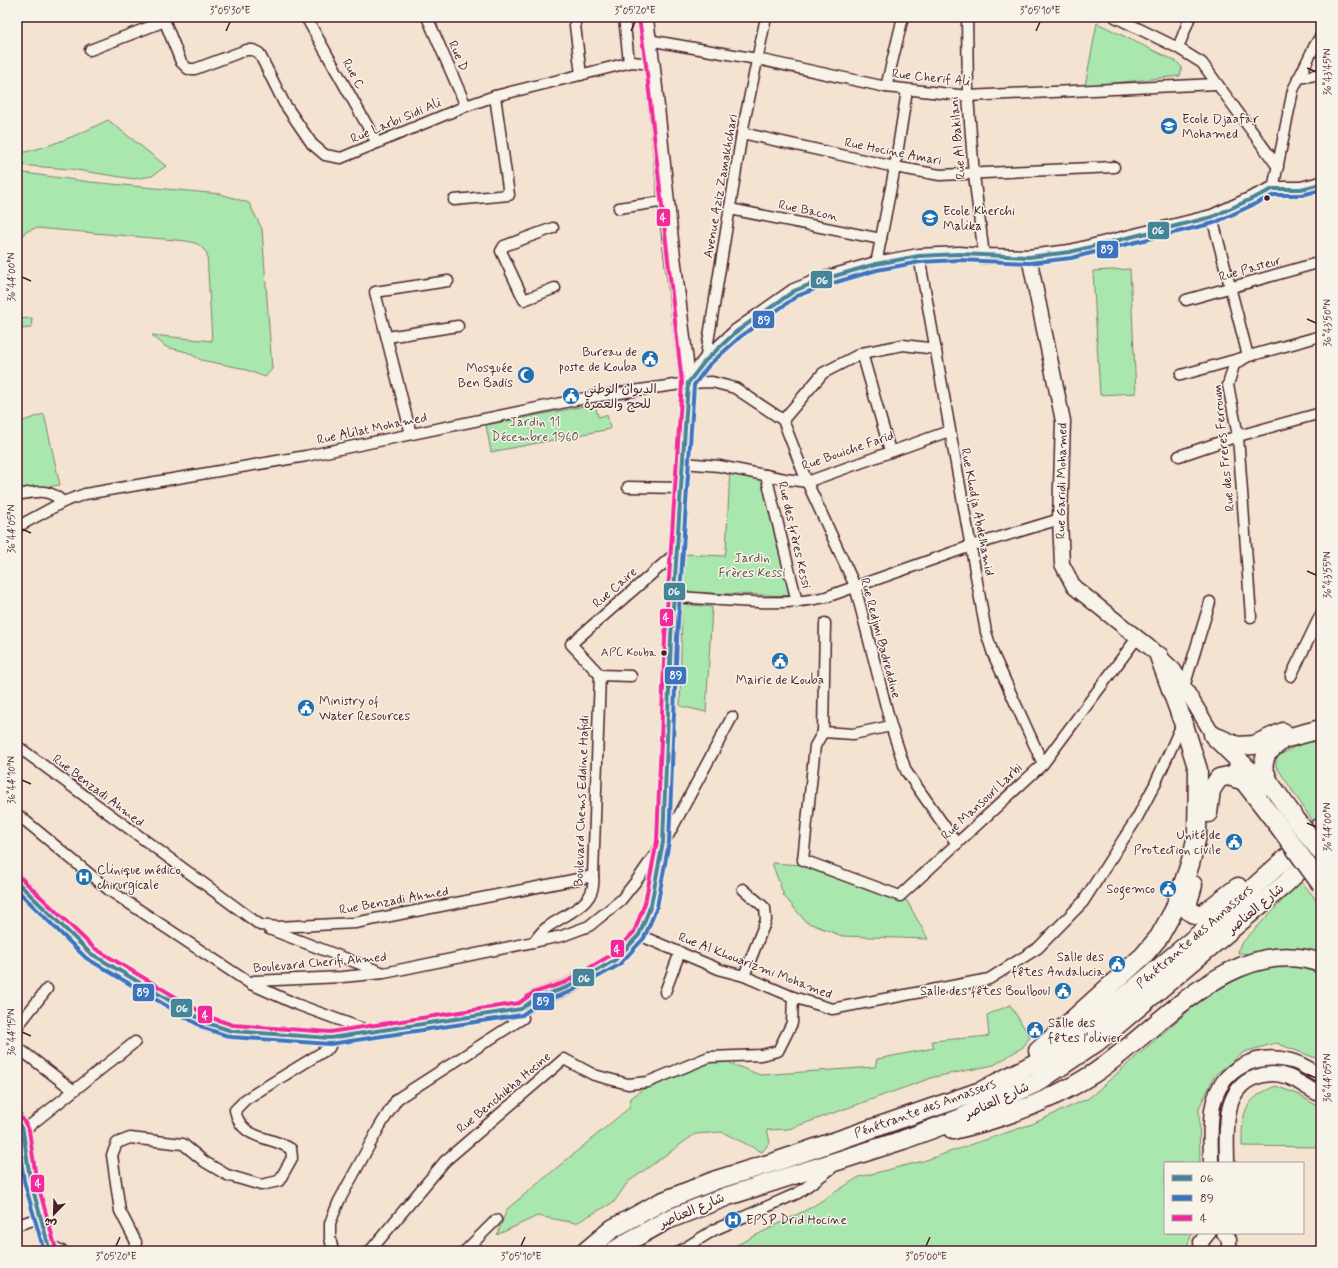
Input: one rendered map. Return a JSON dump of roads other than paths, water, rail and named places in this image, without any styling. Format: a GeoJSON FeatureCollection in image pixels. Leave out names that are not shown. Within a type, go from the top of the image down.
{"type":"FeatureCollection","features":[{"type":"Feature","properties":{"kind":"highway"},"geometry":{"type":"LineString","coordinates":[[1006,1079],[1143,956],[1159,937],[1174,910],[1190,864],[1197,836],[1198,770],[1183,722],[1154,651]]}},
{"type":"Feature","properties":{"kind":"highway"},"geometry":{"type":"LineString","coordinates":[[1213,735],[1237,746],[1254,745],[1305,724],[1321,721]]}},
{"type":"Feature","properties":{"kind":"highway"},"geometry":{"type":"LineString","coordinates":[[1321,729],[1283,739],[1266,754],[1263,767],[1269,782],[1321,851]]}},
{"type":"Feature","properties":{"kind":"highway"},"geometry":{"type":"LineString","coordinates":[[1213,735],[1241,780],[1278,825],[1321,884]]}},
{"type":"Feature","properties":{"kind":"highway"},"geometry":{"type":"LineString","coordinates":[[1213,735],[1294,817]]}},
{"type":"Feature","properties":{"kind":"highway"},"geometry":{"type":"LineString","coordinates":[[1241,780],[1228,776],[1219,778],[1211,790],[1203,849],[1188,902],[1189,911],[1195,915],[1204,913],[1238,888],[1286,857]]}},
{"type":"Feature","properties":{"kind":"highway","name":"Pénétrante des Annassers"},"geometry":{"type":"LineString","coordinates":[[586,1251],[612,1229],[662,1202],[716,1180],[778,1161],[950,1103],[1006,1079],[1046,1057],[1091,1025],[1233,906],[1321,827]]}},
{"type":"Feature","properties":{"kind":"highway","name":"شارع العناصر"},"geometry":{"type":"LineString","coordinates":[[614,1251],[630,1240],[667,1220],[714,1201],[903,1140],[959,1119],[1036,1083],[1097,1042],[1285,884],[1321,851]]}},
{"type":"Feature","properties":{"kind":"highway"},"geometry":{"type":"LineString","coordinates":[[903,1140],[977,1124],[1018,1111],[1059,1092],[1092,1074],[1192,995],[1234,968],[1269,957],[1305,957],[1321,963]]}},
{"type":"Feature","properties":{"kind":"main road"},"geometry":{"type":"LineString","coordinates":[[17,882],[90,953],[207,1023],[232,1031],[330,1038],[521,1008],[536,998],[568,986],[615,960],[639,935],[651,905],[663,842],[677,552],[688,383],[666,201],[652,64],[645,17]]}},
{"type":"Feature","properties":{"kind":"main road"},"geometry":{"type":"LineString","coordinates":[[688,383],[705,361],[736,332],[794,291],[822,280],[876,264],[919,256],[959,254],[984,256],[1029,256],[1070,252],[1212,217],[1273,189],[1301,188],[1321,184]]}},
{"type":"Feature","properties":{"kind":"main road","name":"Rue Garidi Mohamed"},"geometry":{"type":"LineString","coordinates":[[1029,256],[1063,421],[1060,519],[1062,564],[1074,587],[1154,651],[1174,670],[1213,735]]}},
{"type":"Feature","properties":{"kind":"main road"},"geometry":{"type":"LineString","coordinates":[[1211,1162],[1211,1126],[1213,1104],[1218,1089],[1228,1075],[1243,1064],[1261,1059],[1278,1058],[1293,1061],[1321,1076]]}},
{"type":"Feature","properties":{"kind":"main road"},"geometry":{"type":"LineString","coordinates":[[1227,1162],[1227,1123],[1229,1108],[1240,1087],[1249,1079],[1262,1075],[1276,1074],[1289,1077],[1321,1095]]}},
{"type":"Feature","properties":{"kind":"main road"},"geometry":{"type":"LineString","coordinates":[[20,1126],[30,1179],[49,1248]]}},
{"type":"Feature","properties":{"kind":"street","name":"Rue C"},"geometry":{"type":"LineString","coordinates":[[306,17],[377,143]]}},
{"type":"Feature","properties":{"kind":"street","name":"Rue D"},"geometry":{"type":"LineString","coordinates":[[427,17],[466,106]]}},
{"type":"Feature","properties":{"kind":"street"},"geometry":{"type":"LineString","coordinates":[[574,17],[581,74]]}},
{"type":"Feature","properties":{"kind":"street"},"geometry":{"type":"LineString","coordinates":[[624,17],[629,62]]}},
{"type":"Feature","properties":{"kind":"street","name":"Avenue Aziz Zamakhchari"},"geometry":{"type":"LineString","coordinates":[[705,361],[742,133],[766,17]]}},
{"type":"Feature","properties":{"kind":"street"},"geometry":{"type":"LineString","coordinates":[[886,87],[903,17]]}},
{"type":"Feature","properties":{"kind":"street","name":"Rue Al Bakilani"},"geometry":{"type":"LineString","coordinates":[[967,17],[968,96],[974,175],[984,256]]}},
{"type":"Feature","properties":{"kind":"street"},"geometry":{"type":"LineString","coordinates":[[1115,17],[1178,48],[1202,63],[1278,167]]}},
{"type":"Feature","properties":{"kind":"street"},"geometry":{"type":"LineString","coordinates":[[1178,48],[1190,17]]}},
{"type":"Feature","properties":{"kind":"street","name":"Rue Larbi Sidi Ali"},"geometry":{"type":"LineString","coordinates":[[164,19],[181,62],[186,68],[195,69],[238,52],[253,50],[262,57],[284,103],[317,150],[332,157],[341,158],[466,106],[495,96],[629,62],[652,64]]}},
{"type":"Feature","properties":{"kind":"street"},"geometry":{"type":"LineString","coordinates":[[90,50],[164,19]]}},
{"type":"Feature","properties":{"kind":"street"},"geometry":{"type":"LineString","coordinates":[[1273,189],[1289,103],[1298,78],[1321,35]]}},
{"type":"Feature","properties":{"kind":"street","name":"Rue Cherif Ali"},"geometry":{"type":"LineString","coordinates":[[648,40],[757,59],[886,87],[968,96],[1216,84]]}},
{"type":"Feature","properties":{"kind":"street"},"geometry":{"type":"LineString","coordinates":[[1298,78],[1321,74]]}},
{"type":"Feature","properties":{"kind":"street"},"geometry":{"type":"LineString","coordinates":[[876,264],[895,167],[907,90]]}},
{"type":"Feature","properties":{"kind":"street"},"geometry":{"type":"LineString","coordinates":[[454,200],[509,195],[495,96]]}},
{"type":"Feature","properties":{"kind":"street","name":"Rue Hocine Amari"},"geometry":{"type":"LineString","coordinates":[[742,133],[895,167],[940,175],[974,175],[1114,168]]}},
{"type":"Feature","properties":{"kind":"street"},"geometry":{"type":"LineString","coordinates":[[619,208],[666,201]]}},
{"type":"Feature","properties":{"kind":"street","name":"Rue Bacon"},"geometry":{"type":"LineString","coordinates":[[730,209],[881,239]]}},
{"type":"Feature","properties":{"kind":"street"},"geometry":{"type":"LineString","coordinates":[[1212,217],[1248,356]]}},
{"type":"Feature","properties":{"kind":"street"},"geometry":{"type":"LineString","coordinates":[[553,228],[504,246],[501,251],[524,300],[555,288]]}},
{"type":"Feature","properties":{"kind":"street","name":"Rue Khodja Abdelhamid"},"geometry":{"type":"LineString","coordinates":[[919,256],[986,632],[993,654],[1043,764]]}},
{"type":"Feature","properties":{"kind":"street","name":"Rue Pasteur"},"geometry":{"type":"LineString","coordinates":[[1186,300],[1321,262]]}},
{"type":"Feature","properties":{"kind":"street"},"geometry":{"type":"LineString","coordinates":[[411,434],[375,292],[448,281]]}},
{"type":"Feature","properties":{"kind":"street"},"geometry":{"type":"LineString","coordinates":[[386,337],[458,326]]}},
{"type":"Feature","properties":{"kind":"street"},"geometry":{"type":"LineString","coordinates":[[1181,375],[1321,336]]}},
{"type":"Feature","properties":{"kind":"street"},"geometry":{"type":"LineString","coordinates":[[688,383],[712,382],[735,388],[783,420],[823,373],[862,353],[903,345],[936,349]]}},
{"type":"Feature","properties":{"kind":"street"},"geometry":{"type":"LineString","coordinates":[[862,353],[890,451]]}},
{"type":"Feature","properties":{"kind":"street","name":"Rue des Freres Ferroum"},"geometry":{"type":"LineString","coordinates":[[1248,356],[1234,365],[1230,374],[1228,385],[1238,436],[1251,617]]}},
{"type":"Feature","properties":{"kind":"street","name":"Rue Alilat Mohamed"},"geometry":{"type":"LineString","coordinates":[[17,527],[63,502],[84,494],[306,456],[585,398],[688,383]]}},
{"type":"Feature","properties":{"kind":"street"},"geometry":{"type":"LineString","coordinates":[[1179,456],[1238,436],[1321,413]]}},
{"type":"Feature","properties":{"kind":"street","name":"Rue Redjmi Badreddine"},"geometry":{"type":"LineString","coordinates":[[783,420],[807,482],[855,586],[891,726],[906,771],[957,844]]}},
{"type":"Feature","properties":{"kind":"street","name":"Rue Bouiche Farid"},"geometry":{"type":"LineString","coordinates":[[682,463],[719,466],[807,482],[949,431]]}},
{"type":"Feature","properties":{"kind":"street","name":"Rue des frères Kessi"},"geometry":{"type":"LineString","coordinates":[[766,475],[797,602]]}},
{"type":"Feature","properties":{"kind":"street"},"geometry":{"type":"LineString","coordinates":[[628,487],[681,488]]}},
{"type":"Feature","properties":{"kind":"street"},"geometry":{"type":"LineString","coordinates":[[17,495],[45,491],[56,495],[63,502]]}},
{"type":"Feature","properties":{"kind":"street"},"geometry":{"type":"LineString","coordinates":[[675,597],[797,602],[826,597],[971,546],[1060,519]]}},
{"type":"Feature","properties":{"kind":"street","name":"Rue Caire"},"geometry":{"type":"LineString","coordinates":[[600,675],[571,644],[677,552]]}},
{"type":"Feature","properties":{"kind":"street"},"geometry":{"type":"LineString","coordinates":[[1184,687],[1210,602]]}},
{"type":"Feature","properties":{"kind":"street"},"geometry":{"type":"LineString","coordinates":[[1291,676],[1321,614]]}},
{"type":"Feature","properties":{"kind":"street"},"geometry":{"type":"LineString","coordinates":[[825,623],[823,732],[853,734],[891,726]]}},
{"type":"Feature","properties":{"kind":"street","name":"Rue Mansouri Larbi"},"geometry":{"type":"LineString","coordinates":[[823,732],[815,746],[803,860],[900,896],[1043,764],[1137,638]]}},
{"type":"Feature","properties":{"kind":"street"},"geometry":{"type":"LineString","coordinates":[[600,675],[632,676]]}},
{"type":"Feature","properties":{"kind":"street","name":"Boulevard Chems Eddine Hafidi"},"geometry":{"type":"LineString","coordinates":[[534,942],[548,926],[573,912],[586,900],[592,894],[594,886],[593,876],[600,675]]}},
{"type":"Feature","properties":{"kind":"street","name":"Boulevard Cherifi Ahmed"},"geometry":{"type":"LineString","coordinates":[[17,814],[109,890],[251,984],[254,981],[342,978],[384,973],[562,936],[589,926],[621,900],[640,876],[663,842],[704,772],[732,717]]}},
{"type":"Feature","properties":{"kind":"street","name":"Rue Al Khouarizmi Mohamed"},"geometry":{"type":"LineString","coordinates":[[639,935],[721,970],[744,976],[793,997],[832,1009],[989,979],[1038,948],[1083,902],[1133,825],[1155,784],[1183,722]]}},
{"type":"Feature","properties":{"kind":"street","name":"Rue Benzadi Ahmed"},"geometry":{"type":"LineString","coordinates":[[17,746],[260,925],[277,927],[355,923],[593,876]]}},
{"type":"Feature","properties":{"kind":"street"},"geometry":{"type":"LineString","coordinates":[[743,889],[764,908],[766,920],[744,976]]}},
{"type":"Feature","properties":{"kind":"street"},"geometry":{"type":"LineString","coordinates":[[260,925],[384,973]]}},
{"type":"Feature","properties":{"kind":"street"},"geometry":{"type":"LineString","coordinates":[[665,992],[680,952]]}},
{"type":"Feature","properties":{"kind":"street"},"geometry":{"type":"LineString","coordinates":[[251,984],[296,1004],[373,1032]]}},
{"type":"Feature","properties":{"kind":"street"},"geometry":{"type":"LineString","coordinates":[[17,1027],[47,989]]}},
{"type":"Feature","properties":{"kind":"street","name":"Rue Benchikha Hocine"},"geometry":{"type":"LineString","coordinates":[[370,1251],[445,1161],[564,1059],[594,1075],[628,1084],[648,1082],[709,1056],[761,1055],[778,1051],[792,1023],[793,997]]}},
{"type":"Feature","properties":{"kind":"street"},"geometry":{"type":"LineString","coordinates":[[333,1251],[330,1238],[330,1223],[339,1201],[380,1126],[397,1099],[523,1018]]}},
{"type":"Feature","properties":{"kind":"street"},"geometry":{"type":"LineString","coordinates":[[134,1251],[136,1242],[120,1211],[112,1155],[117,1143],[130,1138],[183,1144],[205,1162],[227,1175],[261,1185],[279,1181],[292,1158],[290,1149],[283,1144],[248,1132],[236,1119],[235,1110],[246,1099],[329,1048],[331,1044],[330,1038]]}},
{"type":"Feature","properties":{"kind":"street"},"geometry":{"type":"LineString","coordinates":[[20,1126],[73,1090],[135,1042]]}},
{"type":"Feature","properties":{"kind":"street"},"geometry":{"type":"LineString","coordinates":[[17,1047],[73,1090]]}},
{"type":"Feature","properties":{"kind":"street"},"geometry":{"type":"LineString","coordinates":[[680,1251],[714,1230],[798,1193],[842,1159]]}},
{"type":"Feature","properties":{"kind":"street"},"geometry":{"type":"LineString","coordinates":[[17,1225],[40,1218]]}},
{"type":"Feature","properties":{"kind":"street"},"geometry":{"type":"LineString","coordinates":[[465,1251],[496,1220]]}},
{"type":"Feature","properties":{"kind":"street"},"geometry":{"type":"LineString","coordinates":[[49,1248],[62,1251]]}},
{"type":"Feature","properties":{"kind":"place","name":"Ecole Djaafar Mohamed"},"geometry":{"type":"Point","coordinates":[1169,126]}},
{"type":"Feature","properties":{"kind":"place","name":"Ecole Kherchi Malika"},"geometry":{"type":"Point","coordinates":[930,218]}},
{"type":"Feature","properties":{"kind":"place","name":"Bureau de poste de Kouba"},"geometry":{"type":"Point","coordinates":[650,359]}},
{"type":"Feature","properties":{"kind":"place","name":"Mosquée Ben Badis"},"geometry":{"type":"Point","coordinates":[526,375]}},
{"type":"Feature","properties":{"kind":"place","name":"الديوان الوطني للحج والعمرة"},"geometry":{"type":"Point","coordinates":[571,396]}},
{"type":"Feature","properties":{"kind":"place","name":"APC Kouba"},"geometry":{"type":"Point","coordinates":[664,653]}},
{"type":"Feature","properties":{"kind":"place","name":"Mairie de Kouba"},"geometry":{"type":"Point","coordinates":[780,661]}},
{"type":"Feature","properties":{"kind":"place","name":"Ministry of Water Resources"},"geometry":{"type":"Point","coordinates":[306,708]}},
{"type":"Feature","properties":{"kind":"place","name":"Unité de Protection civile"},"geometry":{"type":"Point","coordinates":[1234,842]}},
{"type":"Feature","properties":{"kind":"place","name":"Clinique médico chirurgicale"},"geometry":{"type":"Point","coordinates":[84,877]}},
{"type":"Feature","properties":{"kind":"place","name":"Sogemco"},"geometry":{"type":"Point","coordinates":[1168,889]}},
{"type":"Feature","properties":{"kind":"place","name":"Salle des fêtes Andalucia"},"geometry":{"type":"Point","coordinates":[1117,964]}},
{"type":"Feature","properties":{"kind":"place","name":"Salle des fêtes Boulboul"},"geometry":{"type":"Point","coordinates":[1063,991]}},
{"type":"Feature","properties":{"kind":"place","name":"Salle des fêtes l'olivier"},"geometry":{"type":"Point","coordinates":[1035,1030]}},
{"type":"Feature","properties":{"kind":"place","name":"EPSP Drid Hocine"},"geometry":{"type":"Point","coordinates":[733,1220]}},
{"type":"Feature","properties":{"kind":"park label","name":"Jardin 11 Décembre 1960"},"geometry":{"type":"Point","coordinates":[535,430]}},
{"type":"Feature","properties":{"kind":"park label","name":"Jardin Frères Kessi"},"geometry":{"type":"Point","coordinates":[752,566]}}]}
